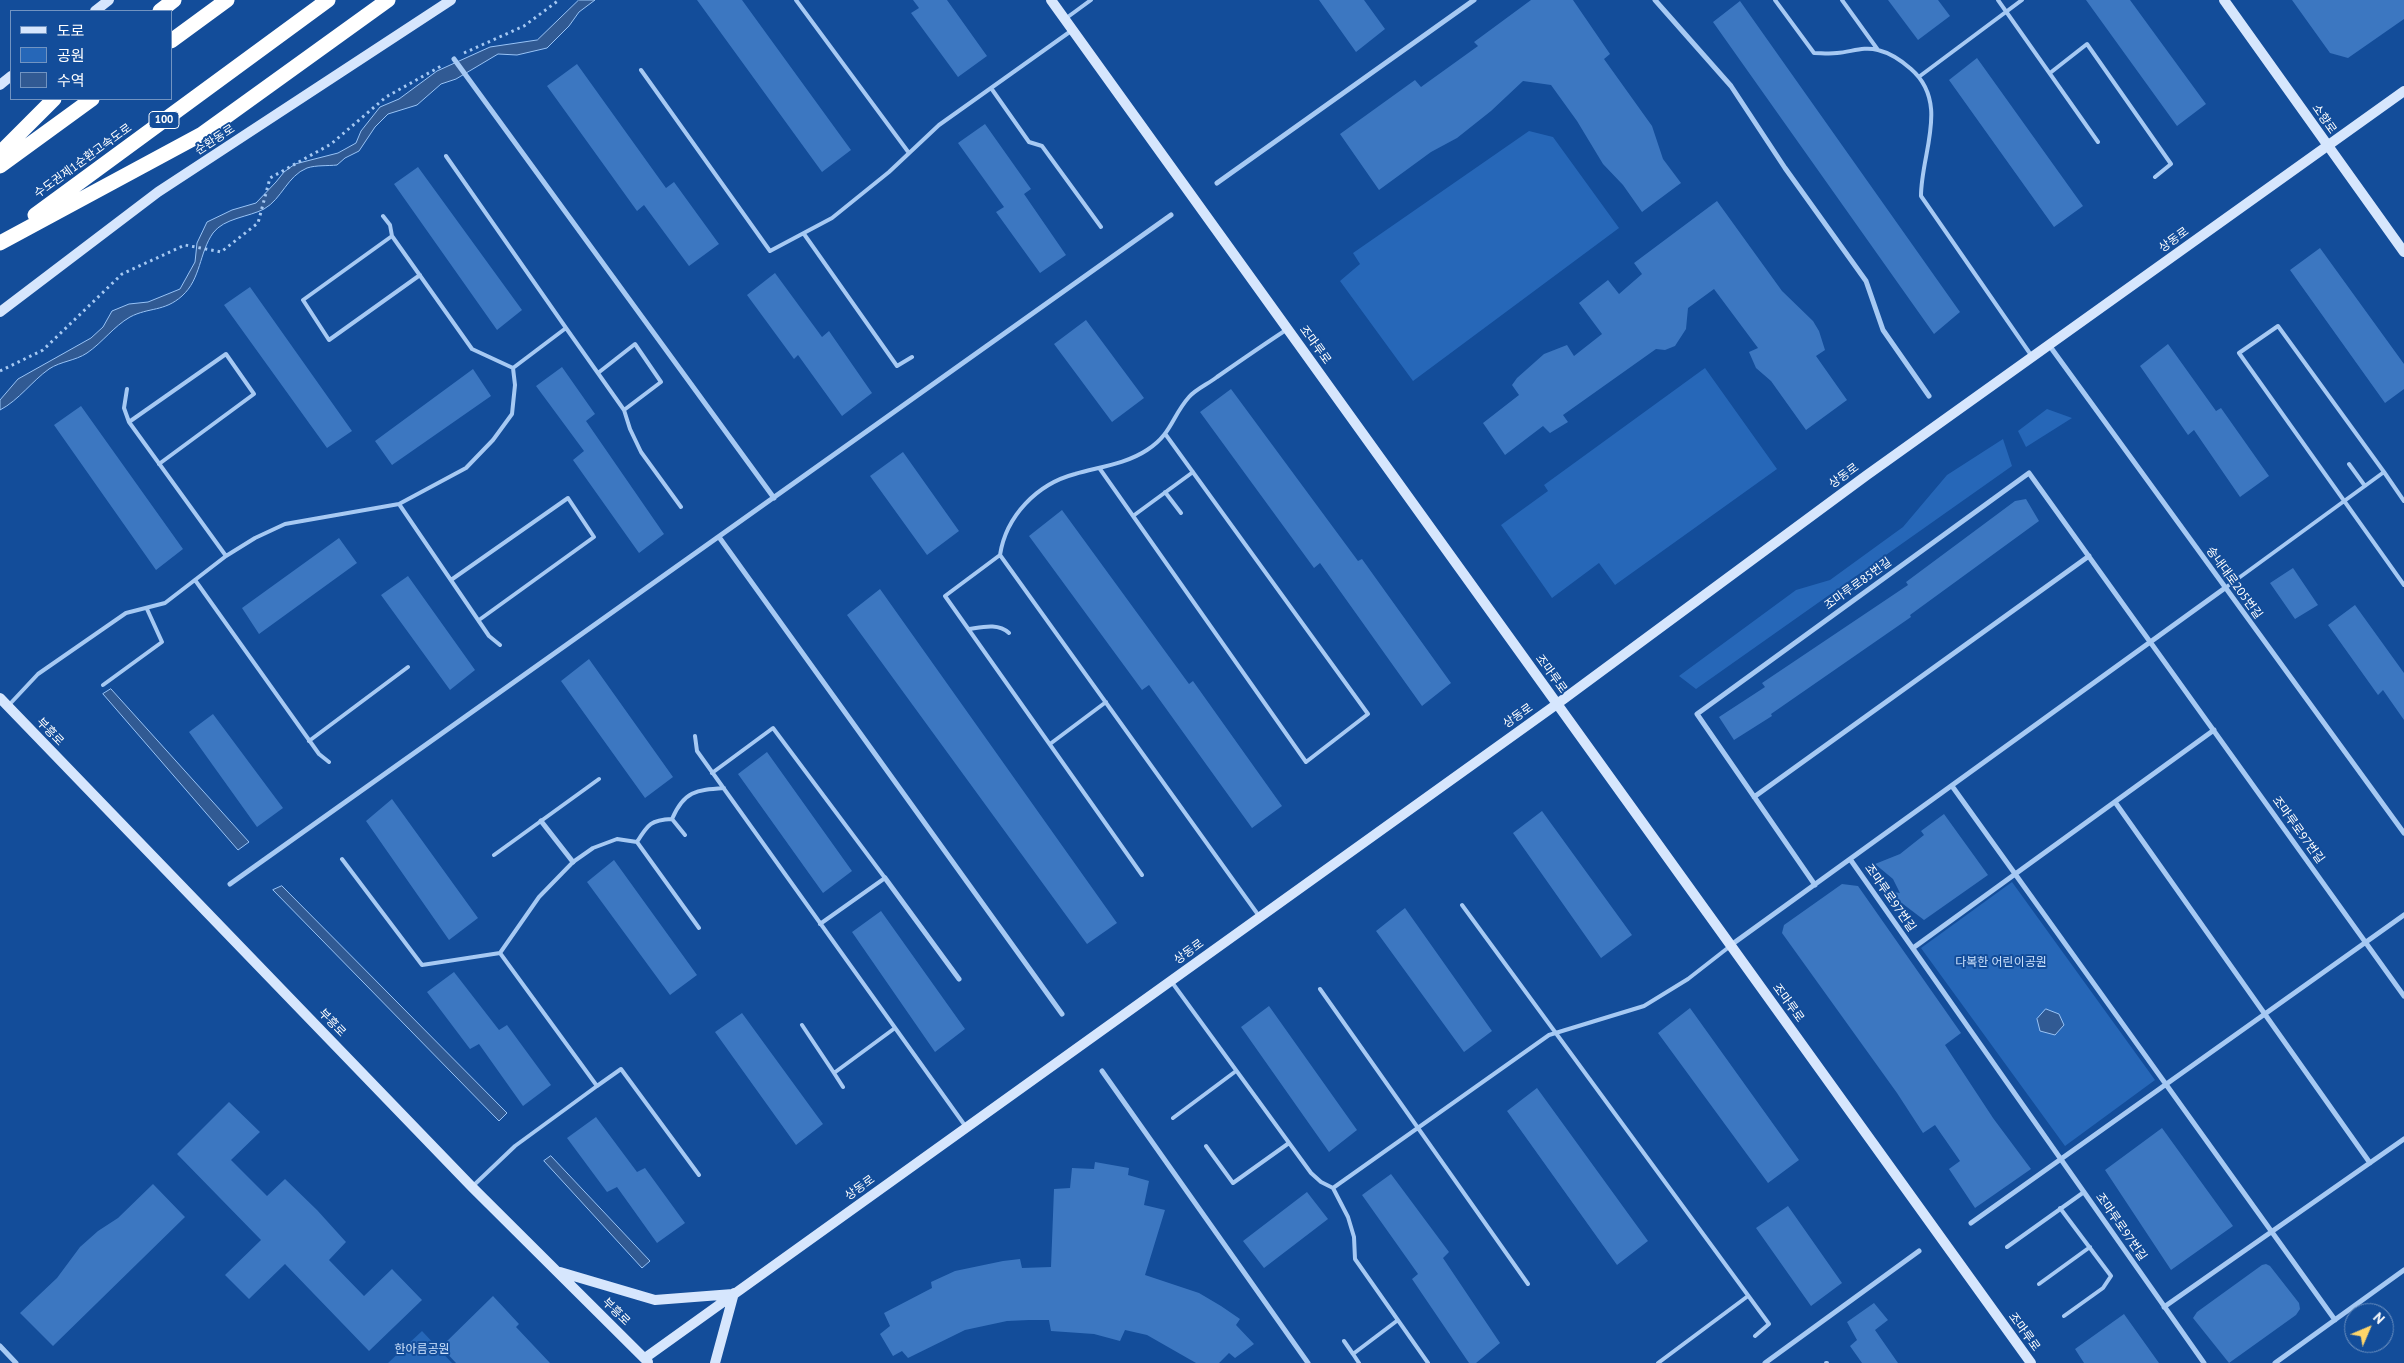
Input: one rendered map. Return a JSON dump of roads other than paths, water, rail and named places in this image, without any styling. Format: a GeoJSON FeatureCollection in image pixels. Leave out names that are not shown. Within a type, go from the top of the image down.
{"type":"FeatureCollection","features":[{"type":"Feature","properties":{"kind":"highway"},"geometry":{"type":"LineString","coordinates":[[161,10],[174,0]]}},
{"type":"Feature","properties":{"kind":"highway"},"geometry":{"type":"LineString","coordinates":[[172,40],[227,0]]}},
{"type":"Feature","properties":{"kind":"highway","name":"수도권제1순환고속도로"},"geometry":{"type":"LineString","coordinates":[[0,242],[328,0]]}},
{"type":"Feature","properties":{"kind":"highway"},"geometry":{"type":"LineString","coordinates":[[0,242],[202,134],[388,0]]}},
{"type":"Feature","properties":{"kind":"highway"},"geometry":{"type":"LineString","coordinates":[[0,153],[53,100]]}},
{"type":"Feature","properties":{"kind":"highway"},"geometry":{"type":"LineString","coordinates":[[0,166],[91,100]]}},
{"type":"Feature","properties":{"kind":"street"},"geometry":{"type":"LineString","coordinates":[[96,10],[109,0]]}},
{"type":"Feature","properties":{"kind":"street","name":"순환동로"},"geometry":{"type":"LineString","coordinates":[[0,312],[158,192],[451,0]]}},
{"type":"Feature","properties":{"kind":"street","name":"조마루로"},"geometry":{"type":"LineString","coordinates":[[1051,0],[2031,1363]]}},
{"type":"Feature","properties":{"kind":"street"},"geometry":{"type":"LineString","coordinates":[[1217,183],[1474,0]]}},
{"type":"Feature","properties":{"kind":"street"},"geometry":{"type":"LineString","coordinates":[[1655,0],[1731,86],[1785,168],[1866,281],[1884,330],[1929,396]]}},
{"type":"Feature","properties":{"kind":"street","name":"소향로"},"geometry":{"type":"LineString","coordinates":[[2224,0],[2404,252]]}},
{"type":"Feature","properties":{"kind":"street"},"geometry":{"type":"LineString","coordinates":[[454,59],[774,498]]}},
{"type":"Feature","properties":{"kind":"street"},"geometry":{"type":"LineString","coordinates":[[0,85],[10,77]]}},
{"type":"Feature","properties":{"kind":"street","name":"상동로"},"geometry":{"type":"LineString","coordinates":[[647,1361],[734,1294],[1557,704],[1829,502],[2404,91]]}},
{"type":"Feature","properties":{"kind":"street"},"geometry":{"type":"LineString","coordinates":[[230,884],[1171,215]]}},
{"type":"Feature","properties":{"kind":"street","name":"송내대로205번길"},"geometry":{"type":"LineString","coordinates":[[2049,345],[2404,833]]}},
{"type":"Feature","properties":{"kind":"street","name":"조마루로85번길"},"geometry":{"type":"LineString","coordinates":[[1815,885],[1697,714],[2029,472],[2151,642]]}},
{"type":"Feature","properties":{"kind":"street"},"geometry":{"type":"LineString","coordinates":[[719,537],[1062,1014]]}},
{"type":"Feature","properties":{"kind":"street"},"geometry":{"type":"LineString","coordinates":[[1754,797],[2089,556]]}},
{"type":"Feature","properties":{"kind":"street"},"geometry":{"type":"LineString","coordinates":[[1731,945],[2225,588]]}},
{"type":"Feature","properties":{"kind":"street","name":"조마루로97번길"},"geometry":{"type":"LineString","coordinates":[[2151,642],[2404,996]]}},
{"type":"Feature","properties":{"kind":"street","name":"부흥로"},"geometry":{"type":"LineString","coordinates":[[0,698],[4,710],[472,1187],[647,1361]]}},
{"type":"Feature","properties":{"kind":"street","name":"조마루로97번길"},"geometry":{"type":"LineString","coordinates":[[1913,948],[2214,730]]}},
{"type":"Feature","properties":{"kind":"street"},"geometry":{"type":"LineString","coordinates":[[1952,786],[2335,1320]]}},
{"type":"Feature","properties":{"kind":"street"},"geometry":{"type":"LineString","coordinates":[[2114,802],[2370,1163]]}},
{"type":"Feature","properties":{"kind":"street"},"geometry":{"type":"LineString","coordinates":[[541,821],[572,862]]}},
{"type":"Feature","properties":{"kind":"street","name":"조마루로97번길"},"geometry":{"type":"LineString","coordinates":[[1850,859],[2204,1363]]}},
{"type":"Feature","properties":{"kind":"street"},"geometry":{"type":"LineString","coordinates":[[886,878],[959,979]]}},
{"type":"Feature","properties":{"kind":"street"},"geometry":{"type":"LineString","coordinates":[[1971,1224],[2404,915]]}},
{"type":"Feature","properties":{"kind":"street"},"geometry":{"type":"LineString","coordinates":[[1102,1071],[1308,1363]]}},
{"type":"Feature","properties":{"kind":"street"},"geometry":{"type":"LineString","coordinates":[[2164,1307],[2404,1139]]}},
{"type":"Feature","properties":{"kind":"street"},"geometry":{"type":"LineString","coordinates":[[1765,1363],[1919,1251]]}},
{"type":"Feature","properties":{"kind":"street"},"geometry":{"type":"LineString","coordinates":[[2275,1363],[2404,1270]]}},
{"type":"Feature","properties":{"kind":"street"},"geometry":{"type":"LineString","coordinates":[[557,1271],[655,1300],[734,1294],[714,1363]]}},
{"type":"Feature","properties":{"kind":"street"},"geometry":{"type":"LineString","coordinates":[[0,1346],[16,1363]]}},
{"type":"Feature","properties":{"kind":"lane"},"geometry":{"type":"LineString","coordinates":[[796,0],[909,153]]}},
{"type":"Feature","properties":{"kind":"lane"},"geometry":{"type":"LineString","coordinates":[[1065,19],[1092,0]]}},
{"type":"Feature","properties":{"kind":"lane"},"geometry":{"type":"LineString","coordinates":[[1775,0],[1814,53],[1837,53],[1858,48],[1878,50],[1902,61],[1920,76],[1930,96],[1932,122],[1921,175],[1921,196],[2033,357]]}},
{"type":"Feature","properties":{"kind":"lane"},"geometry":{"type":"LineString","coordinates":[[1842,0],[1878,50]]}},
{"type":"Feature","properties":{"kind":"lane"},"geometry":{"type":"LineString","coordinates":[[1998,0],[2098,142]]}},
{"type":"Feature","properties":{"kind":"lane"},"geometry":{"type":"LineString","coordinates":[[1920,76],[2022,0]]}},
{"type":"Feature","properties":{"kind":"lane"},"geometry":{"type":"LineString","coordinates":[[641,70],[770,251],[832,218],[909,153],[938,125],[1072,30]]}},
{"type":"Feature","properties":{"kind":"lane"},"geometry":{"type":"LineString","coordinates":[[2050,73],[2087,44],[2172,164],[2155,178]]}},
{"type":"Feature","properties":{"kind":"lane"},"geometry":{"type":"LineString","coordinates":[[991,88],[1029,142],[1042,146],[1101,226]]}},
{"type":"Feature","properties":{"kind":"lane"},"geometry":{"type":"LineString","coordinates":[[446,156],[624,410],[630,429],[641,452],[681,507]]}},
{"type":"Feature","properties":{"kind":"lane"},"geometry":{"type":"LineString","coordinates":[[383,216],[390,225],[392,236],[472,349],[513,368]]}},
{"type":"Feature","properties":{"kind":"lane"},"geometry":{"type":"LineString","coordinates":[[804,234],[897,366],[912,358]]}},
{"type":"Feature","properties":{"kind":"lane"},"geometry":{"type":"LineString","coordinates":[[392,236],[303,300],[329,340],[420,275]]}},
{"type":"Feature","properties":{"kind":"lane"},"geometry":{"type":"LineString","coordinates":[[2404,501],[2278,326],[2239,353],[2404,585]]}},
{"type":"Feature","properties":{"kind":"lane"},"geometry":{"type":"LineString","coordinates":[[513,368],[566,328]]}},
{"type":"Feature","properties":{"kind":"lane"},"geometry":{"type":"LineString","coordinates":[[1142,875],[945,596],[1000,555],[1003,538],[1017,513],[1033,496],[1059,480],[1074,474],[1100,469],[1147,451],[1166,435],[1189,397],[1288,328]]}},
{"type":"Feature","properties":{"kind":"lane"},"geometry":{"type":"LineString","coordinates":[[598,373],[635,344],[661,382],[624,410]]}},
{"type":"Feature","properties":{"kind":"lane"},"geometry":{"type":"LineString","coordinates":[[129,422],[226,354],[254,394],[159,464]]}},
{"type":"Feature","properties":{"kind":"lane"},"geometry":{"type":"LineString","coordinates":[[4,710],[38,674],[70,652],[126,614],[165,603],[226,556],[255,538],[285,524],[399,504],[466,468],[493,440],[512,414],[515,385],[513,368]]}},
{"type":"Feature","properties":{"kind":"lane"},"geometry":{"type":"LineString","coordinates":[[127,390],[124,408],[129,422],[226,556]]}},
{"type":"Feature","properties":{"kind":"lane"},"geometry":{"type":"LineString","coordinates":[[1100,469],[1306,762],[1368,714],[1166,435]]}},
{"type":"Feature","properties":{"kind":"lane"},"geometry":{"type":"LineString","coordinates":[[2349,464],[2365,486]]}},
{"type":"Feature","properties":{"kind":"lane"},"geometry":{"type":"LineString","coordinates":[[1133,516],[1193,472]]}},
{"type":"Feature","properties":{"kind":"lane"},"geometry":{"type":"LineString","coordinates":[[2225,588],[2384,472]]}},
{"type":"Feature","properties":{"kind":"lane"},"geometry":{"type":"LineString","coordinates":[[1165,492],[1181,513]]}},
{"type":"Feature","properties":{"kind":"lane"},"geometry":{"type":"LineString","coordinates":[[451,580],[568,498],[594,537],[479,620]]}},
{"type":"Feature","properties":{"kind":"lane"},"geometry":{"type":"LineString","coordinates":[[399,504],[489,636],[500,645]]}},
{"type":"Feature","properties":{"kind":"lane"},"geometry":{"type":"LineString","coordinates":[[1000,555],[1259,916]]}},
{"type":"Feature","properties":{"kind":"lane"},"geometry":{"type":"LineString","coordinates":[[195,580],[309,741],[319,754],[329,762]]}},
{"type":"Feature","properties":{"kind":"lane"},"geometry":{"type":"LineString","coordinates":[[103,685],[162,642],[147,609]]}},
{"type":"Feature","properties":{"kind":"lane"},"geometry":{"type":"LineString","coordinates":[[969,629],[987,626],[1004,628],[1009,633]]}},
{"type":"Feature","properties":{"kind":"lane"},"geometry":{"type":"LineString","coordinates":[[309,741],[408,667]]}},
{"type":"Feature","properties":{"kind":"lane"},"geometry":{"type":"LineString","coordinates":[[1050,744],[1106,702]]}},
{"type":"Feature","properties":{"kind":"lane"},"geometry":{"type":"LineString","coordinates":[[712,773],[773,728],[886,878],[820,924]]}},
{"type":"Feature","properties":{"kind":"lane"},"geometry":{"type":"LineString","coordinates":[[694,736],[697,751],[712,773],[966,1127]]}},
{"type":"Feature","properties":{"kind":"lane"},"geometry":{"type":"LineString","coordinates":[[494,855],[599,779]]}},
{"type":"Feature","properties":{"kind":"lane"},"geometry":{"type":"LineString","coordinates":[[672,819],[678,805],[687,796],[700,790],[724,788]]}},
{"type":"Feature","properties":{"kind":"lane"},"geometry":{"type":"LineString","coordinates":[[672,819],[685,835]]}},
{"type":"Feature","properties":{"kind":"lane"},"geometry":{"type":"LineString","coordinates":[[637,842],[646,828],[656,820],[672,819]]}},
{"type":"Feature","properties":{"kind":"lane"},"geometry":{"type":"LineString","coordinates":[[342,859],[422,965],[500,953],[539,897],[572,862],[593,848],[617,839],[637,842],[699,928]]}},
{"type":"Feature","properties":{"kind":"lane"},"geometry":{"type":"LineString","coordinates":[[1462,905],[1769,1324],[1755,1336]]}},
{"type":"Feature","properties":{"kind":"lane"},"geometry":{"type":"LineString","coordinates":[[1333,1188],[1556,1032],[1644,1006],[1688,979],[1731,945]]}},
{"type":"Feature","properties":{"kind":"lane"},"geometry":{"type":"LineString","coordinates":[[500,953],[597,1086]]}},
{"type":"Feature","properties":{"kind":"lane"},"geometry":{"type":"LineString","coordinates":[[1170,980],[1310,1173],[1321,1182],[1333,1188],[1348,1217],[1354,1237],[1355,1259],[1428,1363]]}},
{"type":"Feature","properties":{"kind":"lane"},"geometry":{"type":"LineString","coordinates":[[1320,989],[1528,1284]]}},
{"type":"Feature","properties":{"kind":"lane"},"geometry":{"type":"LineString","coordinates":[[802,1025],[843,1087]]}},
{"type":"Feature","properties":{"kind":"lane"},"geometry":{"type":"LineString","coordinates":[[834,1073],[895,1028]]}},
{"type":"Feature","properties":{"kind":"lane"},"geometry":{"type":"LineString","coordinates":[[472,1187],[515,1146],[621,1069],[699,1175]]}},
{"type":"Feature","properties":{"kind":"lane"},"geometry":{"type":"LineString","coordinates":[[1173,1118],[1236,1071]]}},
{"type":"Feature","properties":{"kind":"lane"},"geometry":{"type":"LineString","coordinates":[[1206,1146],[1233,1183],[1289,1143]]}},
{"type":"Feature","properties":{"kind":"lane"},"geometry":{"type":"LineString","coordinates":[[2007,1247],[2084,1192]]}},
{"type":"Feature","properties":{"kind":"lane"},"geometry":{"type":"LineString","coordinates":[[2060,1208],[2111,1276],[2103,1288],[2064,1316]]}},
{"type":"Feature","properties":{"kind":"lane"},"geometry":{"type":"LineString","coordinates":[[2039,1284],[2090,1247]]}},
{"type":"Feature","properties":{"kind":"lane"},"geometry":{"type":"LineString","coordinates":[[1658,1363],[1748,1296]]}},
{"type":"Feature","properties":{"kind":"lane"},"geometry":{"type":"LineString","coordinates":[[1353,1354],[1398,1320]]}},
{"type":"Feature","properties":{"kind":"lane"},"geometry":{"type":"LineString","coordinates":[[1344,1341],[1359,1363]]}},
{"type":"Feature","properties":{"kind":"water"},"geometry":{"type":"Polygon","coordinates":[[[579,0],[595,0],[579,12],[569,26],[547,48],[517,55],[498,54],[456,79],[441,84],[417,105],[388,114],[375,127],[359,151],[345,158],[337,165],[307,168],[294,176],[270,205],[258,212],[230,221],[218,228],[208,241],[193,282],[182,296],[169,305],[130,317],[118,325],[87,353],[49,369],[0,410],[0,400],[18,379],[91,338],[103,327],[112,311],[129,304],[148,302],[180,289],[195,262],[197,243],[207,222],[232,210],[256,203],[284,172],[295,164],[338,153],[356,143],[361,131],[380,107],[399,99],[437,71],[490,47],[537,40],[579,0]]]}},
{"type":"Feature","properties":{"kind":"water"},"geometry":{"type":"Polygon","coordinates":[[[111,689],[249,842],[238,850],[103,694],[111,689]]]}},
{"type":"Feature","properties":{"kind":"water"},"geometry":{"type":"Polygon","coordinates":[[[282,886],[507,1113],[499,1121],[273,890],[282,886]]]}},
{"type":"Feature","properties":{"kind":"water"},"geometry":{"type":"Polygon","coordinates":[[[2046,1009],[2059,1014],[2064,1025],[2055,1035],[2040,1031],[2037,1019],[2046,1009]]]}},
{"type":"Feature","properties":{"kind":"water"},"geometry":{"type":"Polygon","coordinates":[[[551,1156],[650,1261],[642,1268],[544,1161],[551,1156]]]}},
{"type":"Feature","properties":{"kind":"park label","name":"다복한 어린이공원"},"geometry":{"type":"Point","coordinates":[2001,963]}},
{"type":"Feature","properties":{"kind":"park label","name":"한아름공원"},"geometry":{"type":"Point","coordinates":[422,1350]}}]}
